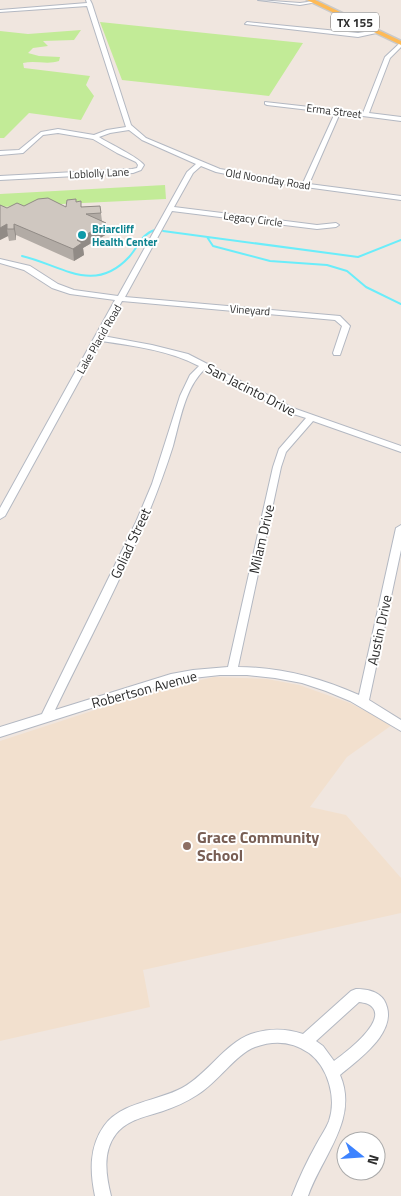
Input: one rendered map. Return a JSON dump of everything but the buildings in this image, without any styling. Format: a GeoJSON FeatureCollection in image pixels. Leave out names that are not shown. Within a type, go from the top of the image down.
{"type":"FeatureCollection","features":[{"type":"Feature","properties":{"kind":"main road","name":"TX 155"},"geometry":{"type":"LineString","coordinates":[[312,1],[401,43]]}},
{"type":"Feature","properties":{"kind":"street"},"geometry":{"type":"LineString","coordinates":[[260,0],[300,4],[312,1]]}},
{"type":"Feature","properties":{"kind":"street"},"geometry":{"type":"LineString","coordinates":[[0,11],[89,2],[130,128]]}},
{"type":"Feature","properties":{"kind":"street"},"geometry":{"type":"LineString","coordinates":[[247,23],[358,35],[378,32]]}},
{"type":"Feature","properties":{"kind":"street"},"geometry":{"type":"LineString","coordinates":[[365,115],[388,57],[401,43]]}},
{"type":"Feature","properties":{"kind":"street","name":"Erma Street"},"geometry":{"type":"LineString","coordinates":[[267,103],[401,119]]}},
{"type":"Feature","properties":{"kind":"street"},"geometry":{"type":"LineString","coordinates":[[305,185],[338,112]]}},
{"type":"Feature","properties":{"kind":"street","name":"Loblolly Lane"},"geometry":{"type":"LineString","coordinates":[[95,137],[110,131],[130,128]]}},
{"type":"Feature","properties":{"kind":"street","name":"Old Noonday Road"},"geometry":{"type":"LineString","coordinates":[[130,128],[144,139],[199,164],[234,174],[401,198]]}},
{"type":"Feature","properties":{"kind":"street","name":"Loblolly Lane"},"geometry":{"type":"LineString","coordinates":[[0,153],[22,152],[41,134],[50,131],[95,137],[138,161],[140,167],[128,172],[0,178]]}},
{"type":"Feature","properties":{"kind":"street","name":"Lake Placid Road"},"geometry":{"type":"LineString","coordinates":[[0,516],[122,299],[190,172],[199,164]]}},
{"type":"Feature","properties":{"kind":"street","name":"Legacy Circle"},"geometry":{"type":"LineString","coordinates":[[171,209],[317,227],[336,225]]}},
{"type":"Feature","properties":{"kind":"street"},"geometry":{"type":"LineString","coordinates":[[0,261],[27,268],[63,290],[122,299]]}},
{"type":"Feature","properties":{"kind":"street","name":"Vineyard"},"geometry":{"type":"LineString","coordinates":[[122,299],[337,318],[346,326],[345,335],[336,353]]}},
{"type":"Feature","properties":{"kind":"street","name":"San Jacinto Drive"},"geometry":{"type":"LineString","coordinates":[[99,338],[162,349],[205,365],[266,398],[312,418],[401,449]]}},
{"type":"Feature","properties":{"kind":"street","name":"Goliad Street"},"geometry":{"type":"LineString","coordinates":[[46,717],[141,522],[156,484],[184,396],[194,376],[205,365]]}},
{"type":"Feature","properties":{"kind":"street","name":"Milam Drive"},"geometry":{"type":"LineString","coordinates":[[232,671],[282,451],[312,418]]}},
{"type":"Feature","properties":{"kind":"street","name":"Austin Drive"},"geometry":{"type":"LineString","coordinates":[[363,702],[401,528]]}},
{"type":"Feature","properties":{"kind":"street","name":"Robertson Avenue"},"geometry":{"type":"LineString","coordinates":[[0,732],[166,680],[203,672],[232,671],[264,673],[301,679],[331,688],[363,702],[401,726]]}},
{"type":"Feature","properties":{"kind":"street"},"geometry":{"type":"LineString","coordinates":[[306,1041],[356,996],[363,996],[376,1001],[383,1013],[381,1025],[332,1072]]}},
{"type":"Feature","properties":{"kind":"street"},"geometry":{"type":"LineString","coordinates":[[103,1196],[98,1166],[100,1153],[110,1130],[118,1122],[136,1112],[176,1099],[202,1084],[250,1042],[272,1035],[306,1041],[322,1055],[332,1072],[339,1098],[337,1120],[307,1176],[300,1196]]}},
{"type":"Feature","properties":{"kind":"shaded area","name":"Grace Community School"},"geometry":{"type":"Polygon","coordinates":[[[214,677],[267,679],[299,685],[350,703],[392,725],[347,757],[310,807],[346,815],[401,878],[401,913],[143,970],[150,1007],[0,1041],[0,741],[153,691],[214,677]]]}},
{"type":"Feature","properties":{"kind":"green space"},"geometry":{"type":"Polygon","coordinates":[[[100,22],[303,43],[269,96],[122,80],[100,22]]]}},
{"type":"Feature","properties":{"kind":"green space"},"geometry":{"type":"Polygon","coordinates":[[[81,30],[74,40],[43,41],[48,46],[33,48],[28,53],[39,56],[60,57],[59,61],[23,63],[24,68],[90,76],[86,85],[94,96],[81,120],[29,113],[4,138],[0,138],[0,31],[28,34],[81,30]]]}},
{"type":"Feature","properties":{"kind":"green space"},"geometry":{"type":"Polygon","coordinates":[[[165,185],[166,199],[0,207],[0,194],[165,185]]]}},
{"type":"Feature","properties":{"kind":"waterway"},"geometry":{"type":"LineString","coordinates":[[22,256],[77,274],[90,276],[103,274],[116,268],[129,257],[146,234],[155,230]]}},
{"type":"Feature","properties":{"kind":"waterway"},"geometry":{"type":"LineString","coordinates":[[163,231],[358,257],[401,240]]}},
{"type":"Feature","properties":{"kind":"waterway"},"geometry":{"type":"LineString","coordinates":[[207,237],[213,246],[270,261],[327,265],[347,271],[366,287],[401,304]]}},
{"type":"Feature","properties":{"kind":"place","name":"Briarcliff Health Center"},"geometry":{"type":"Point","coordinates":[82,235]}},
{"type":"Feature","properties":{"kind":"place","name":"Grace Community School"},"geometry":{"type":"Point","coordinates":[187,846]}}]}
